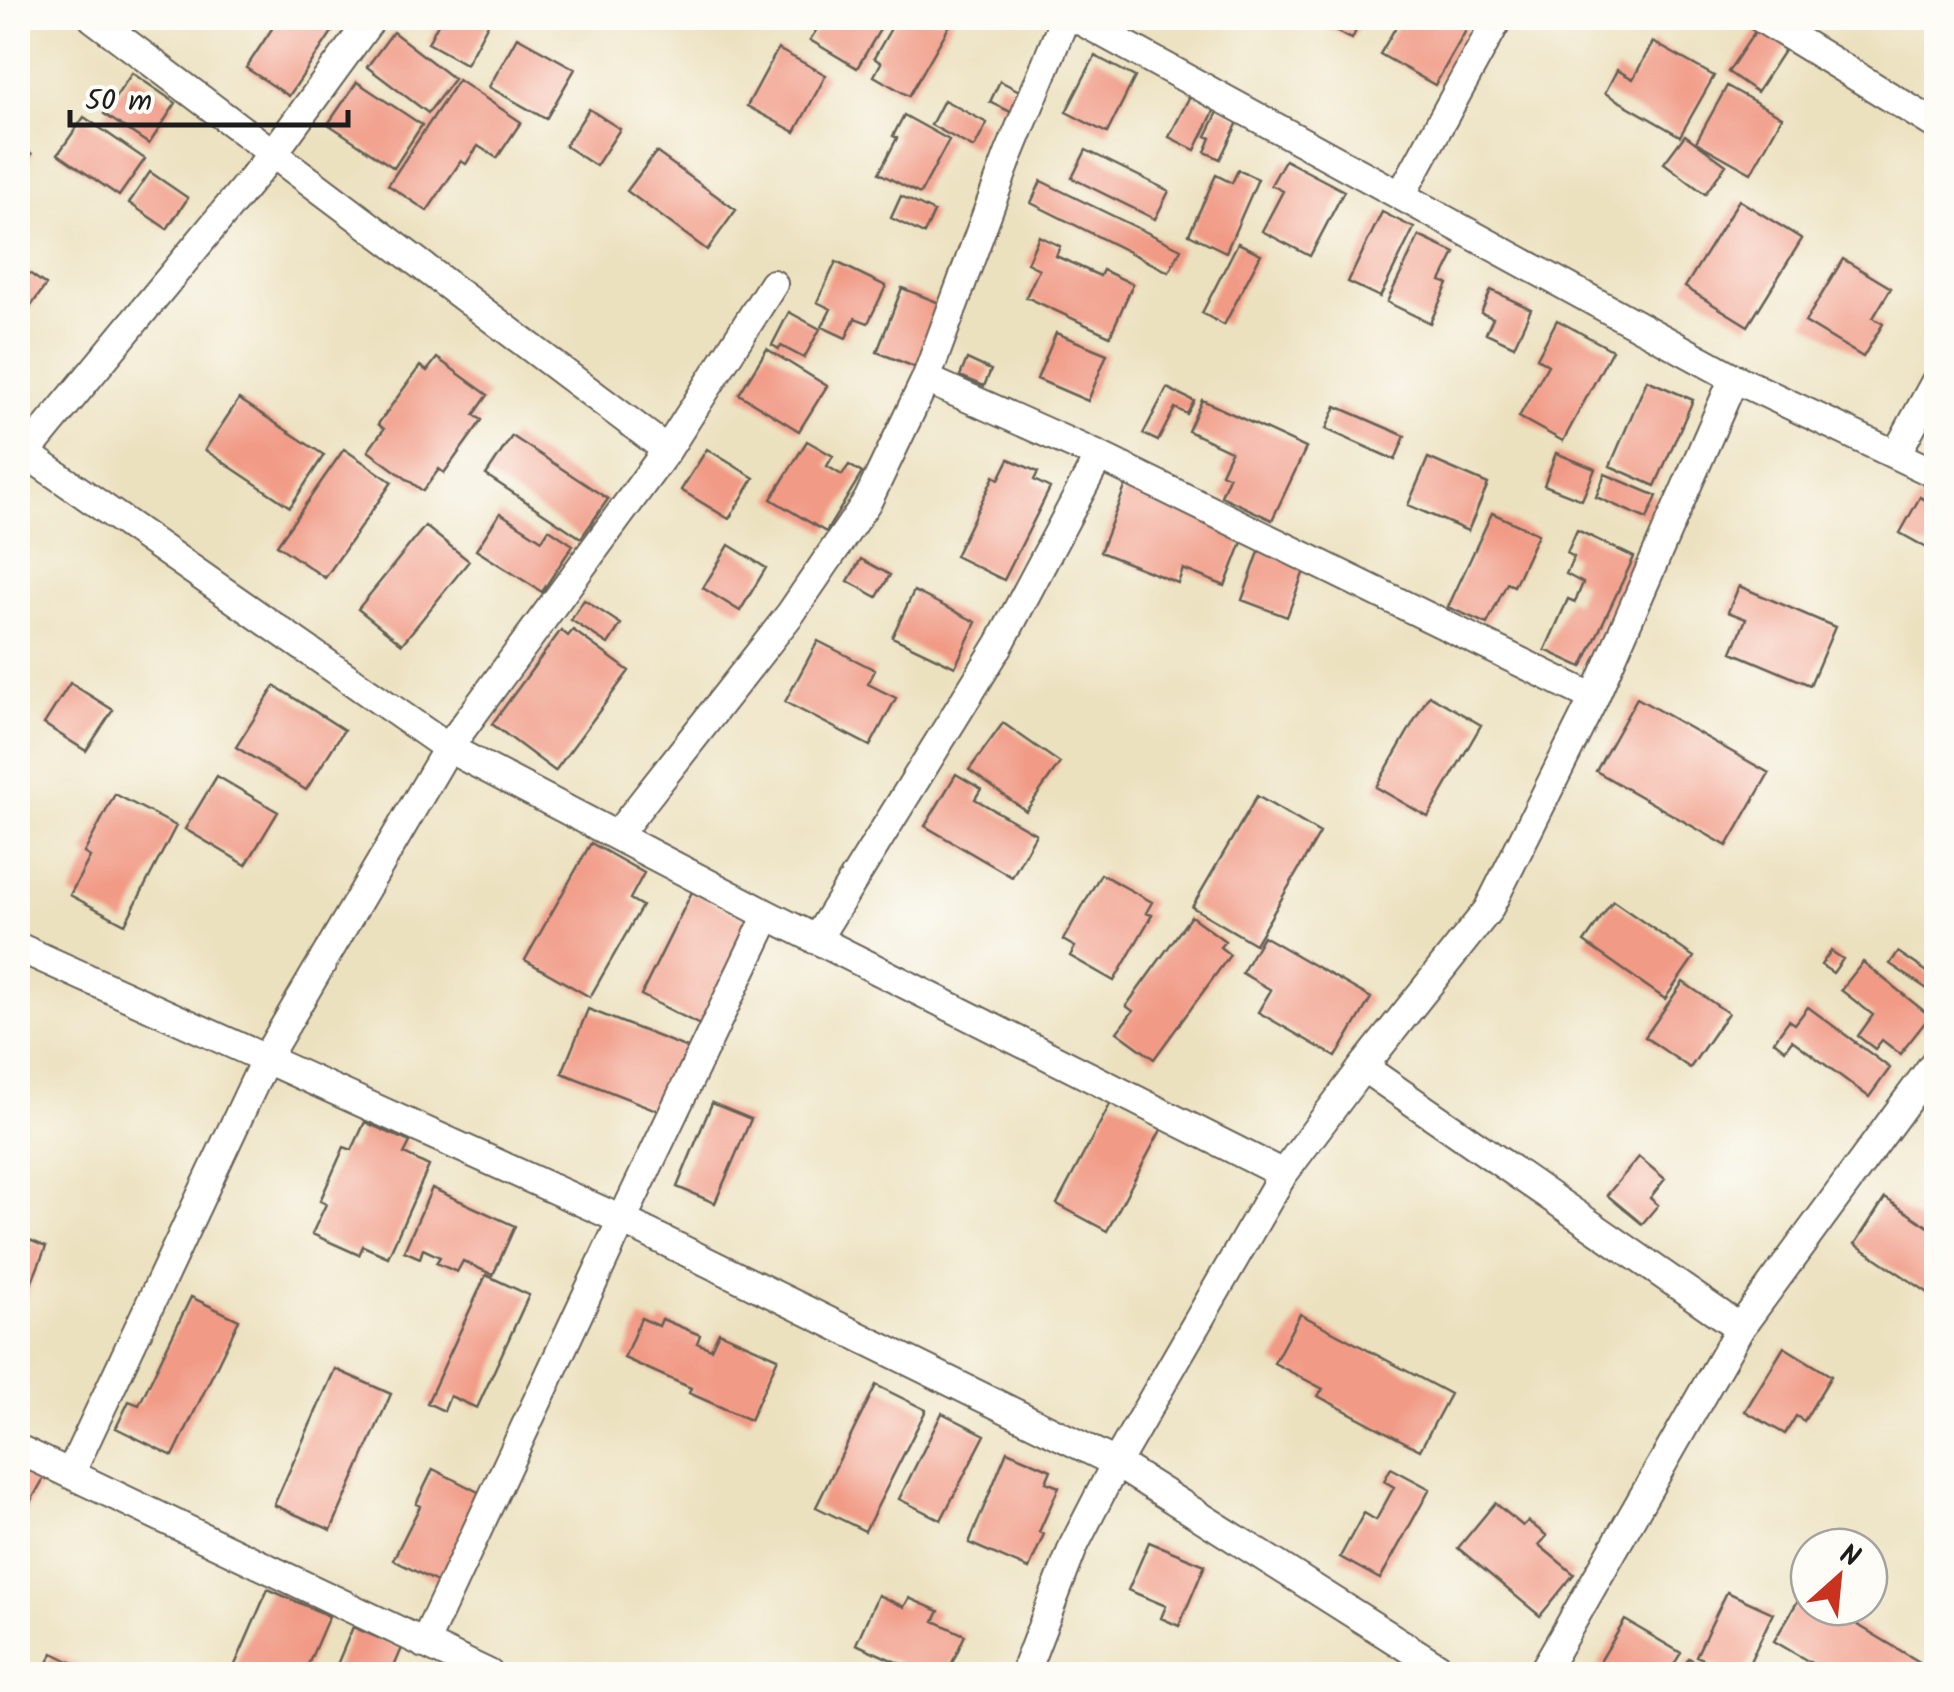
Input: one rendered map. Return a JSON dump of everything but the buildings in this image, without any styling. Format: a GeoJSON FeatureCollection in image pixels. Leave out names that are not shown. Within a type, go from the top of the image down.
{"type":"FeatureCollection","features":[{"type":"Feature","properties":{"kind":"street"},"geometry":{"type":"LineString","coordinates":[[93,18],[667,450]]}},
{"type":"Feature","properties":{"kind":"street"},"geometry":{"type":"LineString","coordinates":[[372,18],[274,152],[21,451],[448,748],[816,940],[1283,1174]]}},
{"type":"Feature","properties":{"kind":"street"},"geometry":{"type":"LineString","coordinates":[[617,834],[792,613],[868,500],[926,379],[1008,157],[1065,18]]}},
{"type":"Feature","properties":{"kind":"street"},"geometry":{"type":"LineString","coordinates":[[1076,18],[1734,378],[1936,474]]}},
{"type":"Feature","properties":{"kind":"street"},"geometry":{"type":"LineString","coordinates":[[1401,195],[1498,18]]}},
{"type":"Feature","properties":{"kind":"street"},"geometry":{"type":"LineString","coordinates":[[1761,18],[1936,125]]}},
{"type":"Feature","properties":{"kind":"street"},"geometry":{"type":"LineString","coordinates":[[70,1474],[266,1058],[448,748],[667,450],[773,284]]}},
{"type":"Feature","properties":{"kind":"street"},"geometry":{"type":"LineString","coordinates":[[1024,1674],[1074,1545],[1116,1463],[1283,1174],[1488,910],[1594,698],[1734,378]]}},
{"type":"Feature","properties":{"kind":"street"},"geometry":{"type":"LineString","coordinates":[[926,379],[1099,456],[1594,698]]}},
{"type":"Feature","properties":{"kind":"street"},"geometry":{"type":"LineString","coordinates":[[1896,454],[1936,381]]}},
{"type":"Feature","properties":{"kind":"street"},"geometry":{"type":"LineString","coordinates":[[816,940],[1000,645],[1099,456]]}},
{"type":"Feature","properties":{"kind":"street"},"geometry":{"type":"LineString","coordinates":[[424,1644],[768,915]]}},
{"type":"Feature","properties":{"kind":"street"},"geometry":{"type":"LineString","coordinates":[[18,947],[622,1220],[1116,1463],[1449,1674]]}},
{"type":"Feature","properties":{"kind":"street"},"geometry":{"type":"LineString","coordinates":[[1542,1674],[1740,1328],[1935,1066]]}},
{"type":"Feature","properties":{"kind":"street"},"geometry":{"type":"LineString","coordinates":[[1363,1067],[1740,1328]]}},
{"type":"Feature","properties":{"kind":"street"},"geometry":{"type":"LineString","coordinates":[[18,1448],[489,1674]]}}]}
